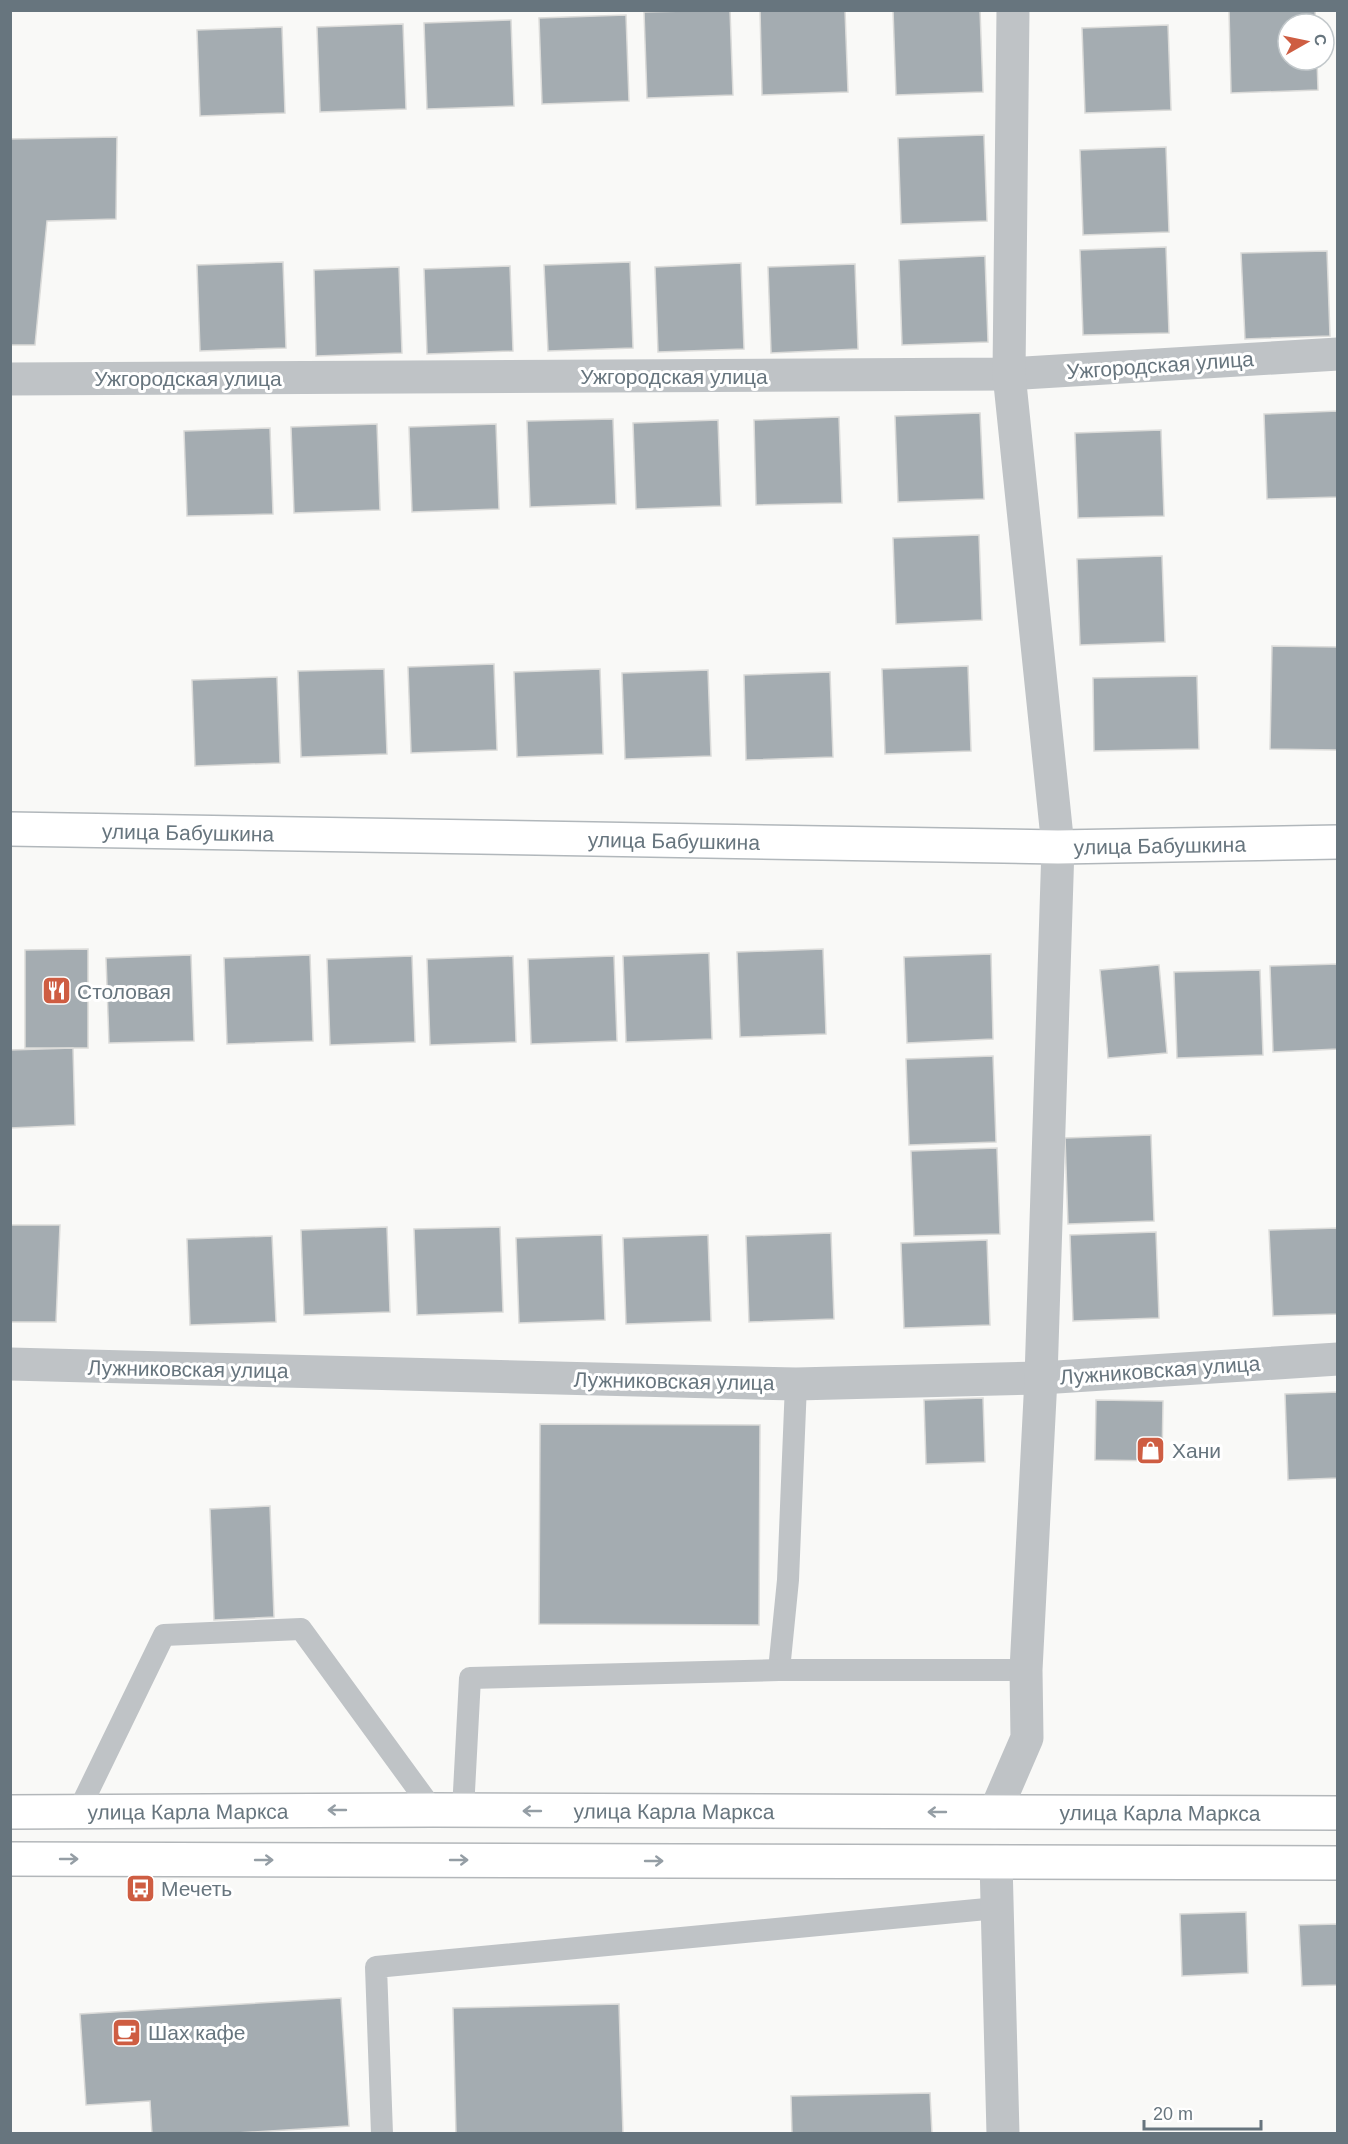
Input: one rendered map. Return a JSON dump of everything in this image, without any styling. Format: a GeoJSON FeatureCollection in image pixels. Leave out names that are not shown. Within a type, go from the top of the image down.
{"type":"FeatureCollection","features":[{"type":"Feature","properties":{"kind":"main road","name":"улица Бабушкина"},"geometry":{"type":"LineString","coordinates":[[10,829],[1058,847],[1338,843]]}},
{"type":"Feature","properties":{"kind":"main road","name":"улица Карла Маркса"},"geometry":{"type":"LineString","coordinates":[[10,1812],[448,1810],[1338,1813]]}},
{"type":"Feature","properties":{"kind":"main road"},"geometry":{"type":"LineString","coordinates":[[10,1859],[1338,1863]]}},
{"type":"Feature","properties":{"kind":"street"},"geometry":{"type":"LineString","coordinates":[[995,1812],[1027,1737],[1026,1670],[1041,1378],[1058,847],[1010,374],[1013,10]]}},
{"type":"Feature","properties":{"kind":"street","name":"Ужгородская улица"},"geometry":{"type":"LineString","coordinates":[[10,379],[1010,374],[1338,354]]}},
{"type":"Feature","properties":{"kind":"street","name":"Лужниковская улица"},"geometry":{"type":"LineString","coordinates":[[10,1364],[796,1384],[1041,1378],[1338,1359]]}},
{"type":"Feature","properties":{"kind":"street"},"geometry":{"type":"LineString","coordinates":[[996,1862],[1004,2133]]}},
{"type":"Feature","properties":{"kind":"lane"},"geometry":{"type":"LineString","coordinates":[[779,1670],[788,1580],[796,1384]]}},
{"type":"Feature","properties":{"kind":"lane"},"geometry":{"type":"LineString","coordinates":[[78,1812],[164,1635],[301,1629],[448,1810]]}},
{"type":"Feature","properties":{"kind":"lane"},"geometry":{"type":"LineString","coordinates":[[448,1810],[470,1678],[779,1670],[1026,1670]]}},
{"type":"Feature","properties":{"kind":"lane"},"geometry":{"type":"LineString","coordinates":[[382,2133],[376,1967],[997,1908]]}},
{"type":"Feature","properties":{"kind":"building"},"geometry":{"type":"Polygon","coordinates":[[[730,10],[733,95],[647,98],[644,12],[730,10]]]}},
{"type":"Feature","properties":{"kind":"building"},"geometry":{"type":"Polygon","coordinates":[[[760,10],[845,10],[848,92],[762,95],[760,10]]]}},
{"type":"Feature","properties":{"kind":"building"},"geometry":{"type":"Polygon","coordinates":[[[893,10],[980,10],[983,92],[896,95],[893,10]]]}},
{"type":"Feature","properties":{"kind":"building"},"geometry":{"type":"Polygon","coordinates":[[[1229,10],[1315,10],[1315,12],[1276,12],[1276,72],[1317,72],[1318,90],[1231,93],[1229,10]]]}},
{"type":"Feature","properties":{"kind":"building"},"geometry":{"type":"Polygon","coordinates":[[[626,15],[629,101],[542,104],[539,18],[626,15]]]}},
{"type":"Feature","properties":{"kind":"building"},"geometry":{"type":"Polygon","coordinates":[[[511,20],[514,106],[427,109],[424,23],[511,20]]]}},
{"type":"Feature","properties":{"kind":"building"},"geometry":{"type":"Polygon","coordinates":[[[403,24],[406,109],[320,112],[317,27],[403,24]]]}},
{"type":"Feature","properties":{"kind":"building"},"geometry":{"type":"Polygon","coordinates":[[[1168,25],[1171,110],[1085,113],[1082,28],[1168,25]]]}},
{"type":"Feature","properties":{"kind":"building"},"geometry":{"type":"Polygon","coordinates":[[[282,27],[285,113],[200,116],[197,30],[282,27]]]}},
{"type":"Feature","properties":{"kind":"building"},"geometry":{"type":"Polygon","coordinates":[[[984,135],[987,221],[901,224],[898,138],[984,135]]]}},
{"type":"Feature","properties":{"kind":"building"},"geometry":{"type":"Polygon","coordinates":[[[117,137],[116,219],[47,221],[35,345],[10,345],[10,139],[117,137]]]}},
{"type":"Feature","properties":{"kind":"building"},"geometry":{"type":"Polygon","coordinates":[[[1166,147],[1169,232],[1083,235],[1080,150],[1166,147]]]}},
{"type":"Feature","properties":{"kind":"building"},"geometry":{"type":"Polygon","coordinates":[[[1166,247],[1169,333],[1083,335],[1080,250],[1166,247]]]}},
{"type":"Feature","properties":{"kind":"building"},"geometry":{"type":"Polygon","coordinates":[[[1327,251],[1330,336],[1245,339],[1241,253],[1327,251]]]}},
{"type":"Feature","properties":{"kind":"building"},"geometry":{"type":"Polygon","coordinates":[[[985,256],[988,342],[902,345],[899,260],[985,256]]]}},
{"type":"Feature","properties":{"kind":"building"},"geometry":{"type":"Polygon","coordinates":[[[283,262],[286,348],[200,351],[197,265],[283,262]]]}},
{"type":"Feature","properties":{"kind":"building"},"geometry":{"type":"Polygon","coordinates":[[[630,262],[633,348],[548,351],[544,265],[630,262]]]}},
{"type":"Feature","properties":{"kind":"building"},"geometry":{"type":"Polygon","coordinates":[[[741,263],[744,349],[658,352],[655,267],[741,263]]]}},
{"type":"Feature","properties":{"kind":"building"},"geometry":{"type":"Polygon","coordinates":[[[855,264],[858,349],[771,353],[768,267],[855,264]]]}},
{"type":"Feature","properties":{"kind":"building"},"geometry":{"type":"Polygon","coordinates":[[[510,266],[513,351],[427,354],[424,269],[510,266]]]}},
{"type":"Feature","properties":{"kind":"building"},"geometry":{"type":"Polygon","coordinates":[[[399,267],[402,353],[316,356],[314,270],[399,267]]]}},
{"type":"Feature","properties":{"kind":"building"},"geometry":{"type":"Polygon","coordinates":[[[1338,411],[1338,497],[1267,499],[1264,414],[1338,411]]]}},
{"type":"Feature","properties":{"kind":"building"},"geometry":{"type":"Polygon","coordinates":[[[980,413],[984,499],[898,502],[895,416],[980,413]]]}},
{"type":"Feature","properties":{"kind":"building"},"geometry":{"type":"Polygon","coordinates":[[[839,417],[842,503],[756,505],[754,420],[839,417]]]}},
{"type":"Feature","properties":{"kind":"building"},"geometry":{"type":"Polygon","coordinates":[[[613,419],[616,504],[530,507],[527,421],[613,419]]]}},
{"type":"Feature","properties":{"kind":"building"},"geometry":{"type":"Polygon","coordinates":[[[718,420],[721,506],[636,509],[633,423],[718,420]]]}},
{"type":"Feature","properties":{"kind":"building"},"geometry":{"type":"Polygon","coordinates":[[[377,424],[380,510],[294,513],[291,427],[377,424]]]}},
{"type":"Feature","properties":{"kind":"building"},"geometry":{"type":"Polygon","coordinates":[[[496,424],[499,509],[412,512],[409,427],[496,424]]]}},
{"type":"Feature","properties":{"kind":"building"},"geometry":{"type":"Polygon","coordinates":[[[270,428],[273,514],[187,516],[184,431],[270,428]]]}},
{"type":"Feature","properties":{"kind":"building"},"geometry":{"type":"Polygon","coordinates":[[[1161,430],[1164,516],[1078,518],[1075,433],[1161,430]]]}},
{"type":"Feature","properties":{"kind":"building"},"geometry":{"type":"Polygon","coordinates":[[[979,535],[982,620],[896,624],[893,538],[979,535]]]}},
{"type":"Feature","properties":{"kind":"building"},"geometry":{"type":"Polygon","coordinates":[[[1162,556],[1165,642],[1080,645],[1077,559],[1162,556]]]}},
{"type":"Feature","properties":{"kind":"building"},"geometry":{"type":"Polygon","coordinates":[[[1272,646],[1338,647],[1338,750],[1270,749],[1272,646]]]}},
{"type":"Feature","properties":{"kind":"building"},"geometry":{"type":"Polygon","coordinates":[[[494,664],[497,750],[411,753],[408,667],[494,664]]]}},
{"type":"Feature","properties":{"kind":"building"},"geometry":{"type":"Polygon","coordinates":[[[968,666],[971,751],[885,754],[882,669],[968,666]]]}},
{"type":"Feature","properties":{"kind":"building"},"geometry":{"type":"Polygon","coordinates":[[[384,669],[387,754],[301,757],[298,671],[384,669]]]}},
{"type":"Feature","properties":{"kind":"building"},"geometry":{"type":"Polygon","coordinates":[[[600,669],[603,754],[517,757],[514,672],[600,669]]]}},
{"type":"Feature","properties":{"kind":"building"},"geometry":{"type":"Polygon","coordinates":[[[708,670],[711,756],[625,759],[622,673],[708,670]]]}},
{"type":"Feature","properties":{"kind":"building"},"geometry":{"type":"Polygon","coordinates":[[[830,672],[833,757],[746,760],[744,675],[830,672]]]}},
{"type":"Feature","properties":{"kind":"building"},"geometry":{"type":"Polygon","coordinates":[[[1197,676],[1199,749],[1094,751],[1093,678],[1197,676]]]}},
{"type":"Feature","properties":{"kind":"building"},"geometry":{"type":"Polygon","coordinates":[[[277,677],[280,763],[195,766],[192,680],[277,677]]]}},
{"type":"Feature","properties":{"kind":"building"},"geometry":{"type":"Polygon","coordinates":[[[88,949],[88,1048],[25,1048],[25,950],[88,949]]]}},
{"type":"Feature","properties":{"kind":"building"},"geometry":{"type":"Polygon","coordinates":[[[823,949],[826,1034],[740,1037],[737,952],[823,949]]]}},
{"type":"Feature","properties":{"kind":"building"},"geometry":{"type":"Polygon","coordinates":[[[709,953],[712,1039],[626,1042],[623,956],[709,953]]]}},
{"type":"Feature","properties":{"kind":"building"},"geometry":{"type":"Polygon","coordinates":[[[991,954],[993,1039],[907,1043],[904,957],[991,954]]]}},
{"type":"Feature","properties":{"kind":"building"},"geometry":{"type":"Polygon","coordinates":[[[191,955],[194,1041],[109,1043],[106,958],[191,955]]]}},
{"type":"Feature","properties":{"kind":"building"},"geometry":{"type":"Polygon","coordinates":[[[310,955],[313,1041],[227,1044],[224,958],[310,955]]]}},
{"type":"Feature","properties":{"kind":"building"},"geometry":{"type":"Polygon","coordinates":[[[412,956],[415,1042],[330,1045],[327,959],[412,956]]]}},
{"type":"Feature","properties":{"kind":"building"},"geometry":{"type":"Polygon","coordinates":[[[513,956],[516,1042],[430,1045],[427,959],[513,956]]]}},
{"type":"Feature","properties":{"kind":"building"},"geometry":{"type":"Polygon","coordinates":[[[614,956],[617,1041],[531,1044],[528,959],[614,956]]]}},
{"type":"Feature","properties":{"kind":"building"},"geometry":{"type":"Polygon","coordinates":[[[1338,964],[1338,1049],[1273,1052],[1270,966],[1338,964]]]}},
{"type":"Feature","properties":{"kind":"building"},"geometry":{"type":"Polygon","coordinates":[[[1159,965],[1167,1053],[1108,1058],[1100,970],[1159,965]]]}},
{"type":"Feature","properties":{"kind":"building"},"geometry":{"type":"Polygon","coordinates":[[[1260,970],[1263,1055],[1177,1058],[1174,972],[1260,970]]]}},
{"type":"Feature","properties":{"kind":"building"},"geometry":{"type":"Polygon","coordinates":[[[73,1048],[75,1125],[10,1128],[10,1050],[73,1048]]]}},
{"type":"Feature","properties":{"kind":"building"},"geometry":{"type":"Polygon","coordinates":[[[993,1056],[996,1142],[909,1145],[906,1059],[993,1056]]]}},
{"type":"Feature","properties":{"kind":"building"},"geometry":{"type":"Polygon","coordinates":[[[1151,1135],[1154,1221],[1068,1224],[1065,1138],[1151,1135]]]}},
{"type":"Feature","properties":{"kind":"building"},"geometry":{"type":"Polygon","coordinates":[[[997,1148],[1000,1234],[914,1236],[911,1151],[997,1148]]]}},
{"type":"Feature","properties":{"kind":"building"},"geometry":{"type":"Polygon","coordinates":[[[10,1225],[60,1225],[56,1322],[10,1322],[10,1225]]]}},
{"type":"Feature","properties":{"kind":"building"},"geometry":{"type":"Polygon","coordinates":[[[387,1227],[390,1312],[304,1315],[301,1230],[387,1227]]]}},
{"type":"Feature","properties":{"kind":"building"},"geometry":{"type":"Polygon","coordinates":[[[500,1227],[503,1312],[417,1315],[414,1229],[500,1227]]]}},
{"type":"Feature","properties":{"kind":"building"},"geometry":{"type":"Polygon","coordinates":[[[1338,1228],[1338,1314],[1273,1316],[1269,1230],[1338,1228]]]}},
{"type":"Feature","properties":{"kind":"building"},"geometry":{"type":"Polygon","coordinates":[[[1156,1232],[1159,1318],[1073,1321],[1070,1235],[1156,1232]]]}},
{"type":"Feature","properties":{"kind":"building"},"geometry":{"type":"Polygon","coordinates":[[[831,1233],[834,1319],[749,1322],[746,1236],[831,1233]]]}},
{"type":"Feature","properties":{"kind":"building"},"geometry":{"type":"Polygon","coordinates":[[[602,1235],[605,1320],[519,1323],[516,1238],[602,1235]]]}},
{"type":"Feature","properties":{"kind":"building"},"geometry":{"type":"Polygon","coordinates":[[[708,1235],[711,1321],[626,1324],[623,1238],[708,1235]]]}},
{"type":"Feature","properties":{"kind":"building"},"geometry":{"type":"Polygon","coordinates":[[[272,1236],[276,1322],[190,1325],[187,1239],[272,1236]]]}},
{"type":"Feature","properties":{"kind":"building"},"geometry":{"type":"Polygon","coordinates":[[[987,1240],[990,1325],[904,1328],[901,1243],[987,1240]]]}},
{"type":"Feature","properties":{"kind":"building"},"geometry":{"type":"Polygon","coordinates":[[[1338,1392],[1338,1478],[1288,1480],[1285,1394],[1338,1392]]]}},
{"type":"Feature","properties":{"kind":"building"},"geometry":{"type":"Polygon","coordinates":[[[983,1398],[985,1462],[926,1464],[924,1400],[983,1398]]]}},
{"type":"Feature","properties":{"kind":"building"},"geometry":{"type":"Polygon","coordinates":[[[1096,1400],[1163,1401],[1162,1461],[1095,1460],[1096,1400]]]}},
{"type":"Feature","properties":{"kind":"building"},"geometry":{"type":"Polygon","coordinates":[[[540,1424],[760,1425],[759,1625],[539,1624],[540,1424]]]}},
{"type":"Feature","properties":{"kind":"building"},"geometry":{"type":"Polygon","coordinates":[[[270,1506],[274,1617],[214,1620],[210,1509],[270,1506]]]}},
{"type":"Feature","properties":{"kind":"building"},"geometry":{"type":"Polygon","coordinates":[[[1246,1912],[1248,1973],[1182,1976],[1180,1914],[1246,1912]]]}},
{"type":"Feature","properties":{"kind":"building"},"geometry":{"type":"Polygon","coordinates":[[[1338,1924],[1338,1985],[1302,1986],[1299,1925],[1338,1924]]]}},
{"type":"Feature","properties":{"kind":"building"},"geometry":{"type":"Polygon","coordinates":[[[341,1998],[349,2126],[221,2134],[152,2134],[150,2101],[86,2105],[80,2014],[341,1998]]]}},
{"type":"Feature","properties":{"kind":"building"},"geometry":{"type":"Polygon","coordinates":[[[619,2004],[623,2134],[456,2134],[453,2008],[619,2004]]]}},
{"type":"Feature","properties":{"kind":"building"},"geometry":{"type":"Polygon","coordinates":[[[930,2093],[932,2134],[792,2134],[791,2096],[930,2093]]]}},
{"type":"Feature","properties":{"kind":"place","name":"Столовая"},"geometry":{"type":"Point","coordinates":[56,991]}},
{"type":"Feature","properties":{"kind":"place","name":"Хани"},"geometry":{"type":"Point","coordinates":[1151,1450]}},
{"type":"Feature","properties":{"kind":"place","name":"Мечеть"},"geometry":{"type":"Point","coordinates":[140,1888]}},
{"type":"Feature","properties":{"kind":"place","name":"Шах кафе"},"geometry":{"type":"Point","coordinates":[127,2032]}}]}
